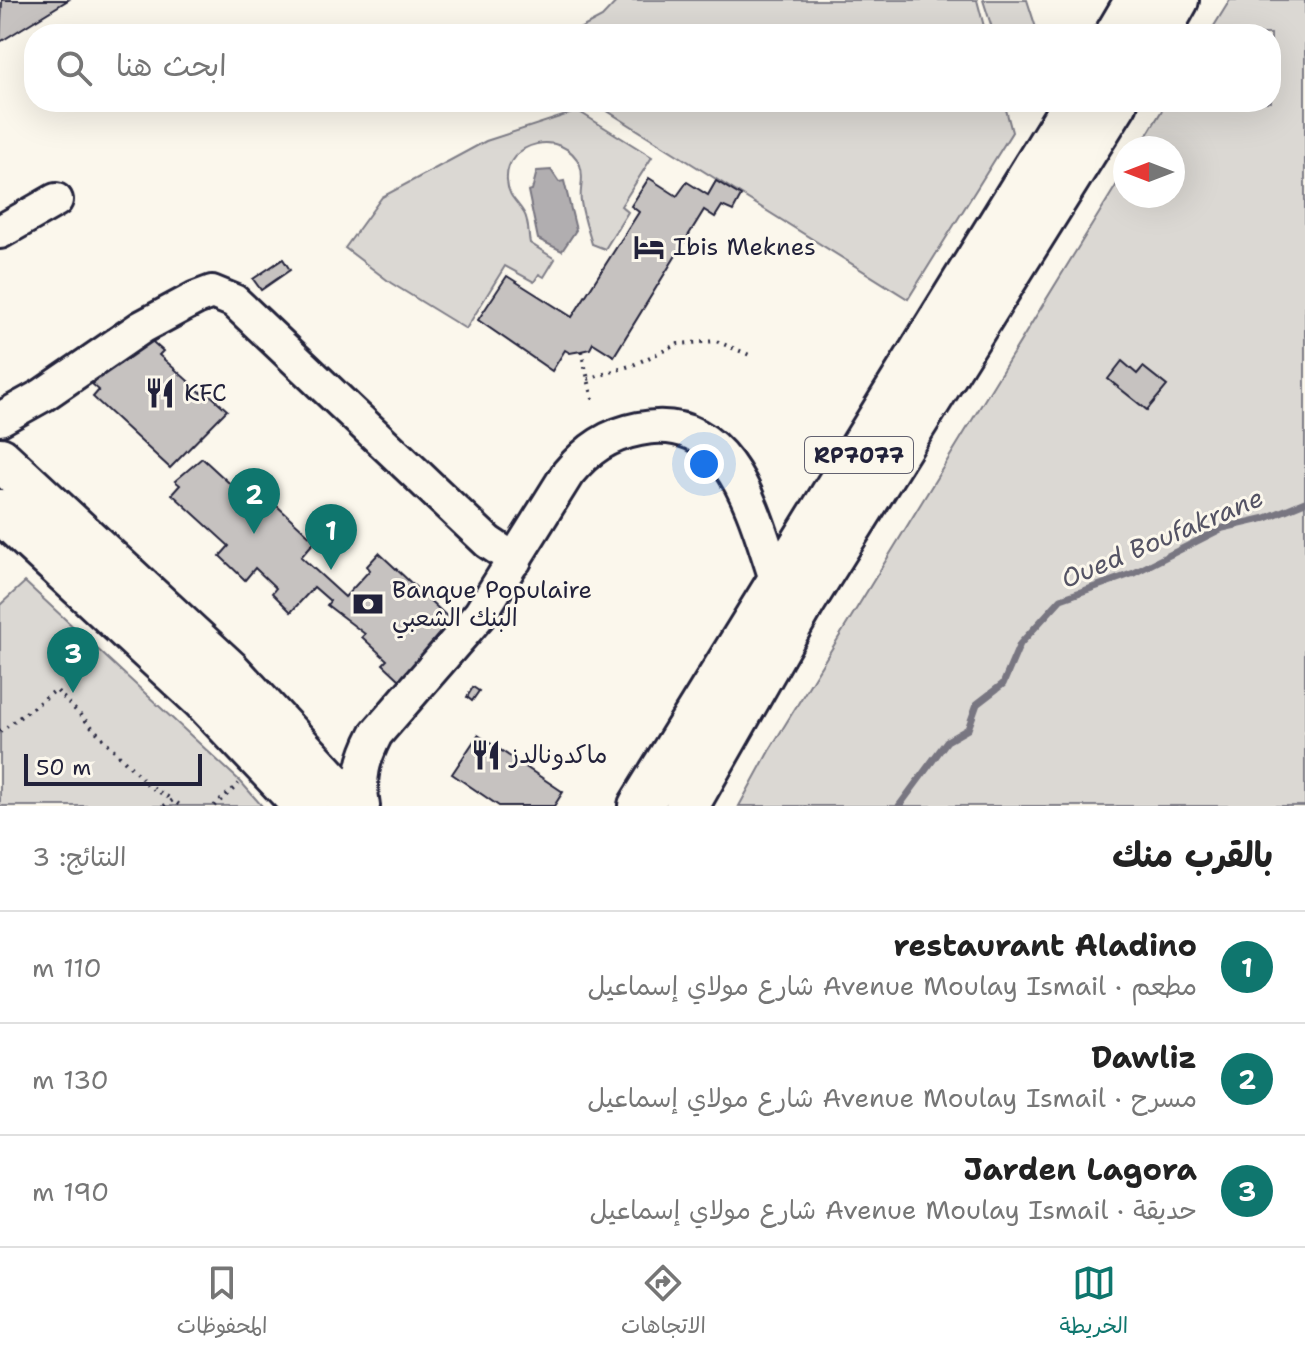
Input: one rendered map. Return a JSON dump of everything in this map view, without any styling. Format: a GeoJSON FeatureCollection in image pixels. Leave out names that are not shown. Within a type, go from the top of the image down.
{"type":"FeatureCollection","features":[{"type":"Feature","properties":{"kind":"main road"},"geometry":{"type":"LineString","coordinates":[[1123,24],[1137,0]]}},
{"type":"Feature","properties":{"kind":"main road"},"geometry":{"type":"LineString","coordinates":[[1164,24],[1177,0]]}},
{"type":"Feature","properties":{"kind":"main road","name":"RP7077"},"geometry":{"type":"LineString","coordinates":[[640,806],[1069,112]]}},
{"type":"Feature","properties":{"kind":"main road","name":"RP7077"},"geometry":{"type":"LineString","coordinates":[[688,804],[804,601],[1110,112]]}},
{"type":"Feature","properties":{"kind":"main road"},"geometry":{"type":"LineString","coordinates":[[0,459],[229,671],[354,806]]}},
{"type":"Feature","properties":{"kind":"main road"},"geometry":{"type":"LineString","coordinates":[[0,511],[203,699],[305,806]]}},
{"type":"Feature","properties":{"kind":"lane"},"geometry":{"type":"LineString","coordinates":[[0,232],[56,200]]}},
{"type":"Feature","properties":{"kind":"lane"},"geometry":{"type":"LineString","coordinates":[[0,419],[43,395],[142,327],[204,294],[220,292],[234,301],[488,542],[515,560]]}},
{"type":"Feature","properties":{"kind":"lane"},"geometry":{"type":"LineString","coordinates":[[363,806],[360,776],[364,757],[376,734],[480,614],[551,498],[583,455],[611,436],[647,427],[664,427],[698,437],[724,457],[748,498],[778,585]]}},
{"type":"Feature","properties":{"kind":"path"},"geometry":{"type":"LineString","coordinates":[[588,379],[633,365],[678,344],[716,341],[752,356]]}},
{"type":"Feature","properties":{"kind":"path"},"geometry":{"type":"LineString","coordinates":[[581,351],[593,399]]}},
{"type":"Feature","properties":{"kind":"path"},"geometry":{"type":"LineString","coordinates":[[0,732],[56,690],[149,786],[181,806]]}},
{"type":"Feature","properties":{"kind":"path"},"geometry":{"type":"LineString","coordinates":[[214,806],[241,782]]}},
{"type":"Feature","properties":{"kind":"path"},"geometry":{"type":"LineString","coordinates":[[164,806],[173,800]]}},
{"type":"Feature","properties":{"kind":"shaded area"},"geometry":{"type":"Polygon","coordinates":[[[618,0],[977,0],[983,24],[589,24],[602,17],[618,0]]]}},
{"type":"Feature","properties":{"kind":"shaded area"},"geometry":{"type":"Polygon","coordinates":[[[983,0],[1027,0],[1035,24],[991,24],[983,0]]]}},
{"type":"Feature","properties":{"kind":"shaded area"},"geometry":{"type":"Polygon","coordinates":[[[1230,0],[1305,0],[1305,806],[739,806],[769,751],[1113,191],[1113,208],[1185,208],[1185,136],[1146,136],[1161,112],[1281,112],[1281,24],[1215,24],[1230,0]]]}},
{"type":"Feature","properties":{"kind":"shaded area"},"geometry":{"type":"Polygon","coordinates":[[[580,112],[652,157],[621,206],[628,212],[605,249],[592,244],[581,202],[582,174],[572,153],[549,143],[536,144],[515,156],[507,181],[511,195],[526,216],[530,243],[555,259],[544,277],[539,274],[534,282],[505,266],[466,329],[391,283],[345,248],[382,197],[486,141],[580,112]]]}},
{"type":"Feature","properties":{"kind":"shaded area"},"geometry":{"type":"Polygon","coordinates":[[[609,112],[1007,112],[1012,132],[908,299],[609,112]]]}},
{"type":"Feature","properties":{"kind":"shaded area"},"geometry":{"type":"Polygon","coordinates":[[[551,170],[559,182],[564,181],[576,230],[562,251],[538,239],[528,191],[532,190],[537,171],[551,170]]]}},
{"type":"Feature","properties":{"kind":"shaded area"},"geometry":{"type":"Polygon","coordinates":[[[25,582],[241,782],[262,806],[0,806],[0,605],[25,582]]]}},
{"type":"Feature","properties":{"kind":"building"},"geometry":{"type":"Polygon","coordinates":[[[2,0],[68,0],[29,24],[24,24],[24,27],[0,42],[2,0]]]}},
{"type":"Feature","properties":{"kind":"building","name":"Ibis Meknes"},"geometry":{"type":"Polygon","coordinates":[[[649,178],[677,196],[687,182],[708,195],[716,181],[741,196],[733,211],[722,206],[715,217],[704,210],[614,356],[593,343],[590,349],[570,353],[565,350],[552,371],[478,320],[507,276],[572,317],[639,212],[631,206],[649,178]]]}},
{"type":"Feature","properties":{"kind":"building"},"geometry":{"type":"Polygon","coordinates":[[[283,259],[290,270],[261,290],[253,279],[283,259]]]}},
{"type":"Feature","properties":{"kind":"building"},"geometry":{"type":"Polygon","coordinates":[[[145,335],[163,351],[159,355],[206,397],[208,393],[227,410],[170,468],[93,397],[99,390],[92,384],[134,338],[145,335]]]}},
{"type":"Feature","properties":{"kind":"building"},"geometry":{"type":"Polygon","coordinates":[[[1122,361],[1137,374],[1143,367],[1167,386],[1147,410],[1108,379],[1122,361]]]}},
{"type":"Feature","properties":{"kind":"building"},"geometry":{"type":"Polygon","coordinates":[[[202,458],[239,492],[250,481],[315,541],[301,557],[345,597],[370,570],[367,566],[379,553],[453,622],[400,680],[383,664],[387,660],[362,637],[365,634],[327,605],[330,601],[314,587],[291,612],[272,593],[276,588],[255,568],[245,580],[220,556],[229,546],[172,494],[180,485],[175,481],[202,458]]]}},
{"type":"Feature","properties":{"kind":"building"},"geometry":{"type":"Polygon","coordinates":[[[473,687],[479,691],[472,701],[467,697],[473,687]]]}},
{"type":"Feature","properties":{"kind":"building","name":"ماكدونالدز"},"geometry":{"type":"Polygon","coordinates":[[[478,735],[563,792],[554,806],[499,806],[452,774],[478,735]]]}},
{"type":"Feature","properties":{"kind":"waterway","name":"Oued Boufakrane"},"geometry":{"type":"LineString","coordinates":[[899,806],[947,741],[968,729],[977,704],[1003,684],[1020,644],[1061,599],[1134,573],[1223,528],[1266,518],[1305,502]]}},
{"type":"Feature","properties":{"kind":"place","name":"Ibis Meknes"},"geometry":{"type":"Point","coordinates":[649,247]}},
{"type":"Feature","properties":{"kind":"place","name":"KFC"},"geometry":{"type":"Point","coordinates":[160,393]}},
{"type":"Feature","properties":{"kind":"place","name":"Dawliz"},"geometry":{"type":"Point","coordinates":[254,534]}},
{"type":"Feature","properties":{"kind":"place","name":"restaurant Aladino"},"geometry":{"type":"Point","coordinates":[331,570]}},
{"type":"Feature","properties":{"kind":"place","name":"Banque Populaire البنك الشعبي"},"geometry":{"type":"Point","coordinates":[368,604]}},
{"type":"Feature","properties":{"kind":"place","name":"Jarden Lagora"},"geometry":{"type":"Point","coordinates":[73,693]}},
{"type":"Feature","properties":{"kind":"place","name":"ماكدونالدز"},"geometry":{"type":"Point","coordinates":[486,755]}}]}
